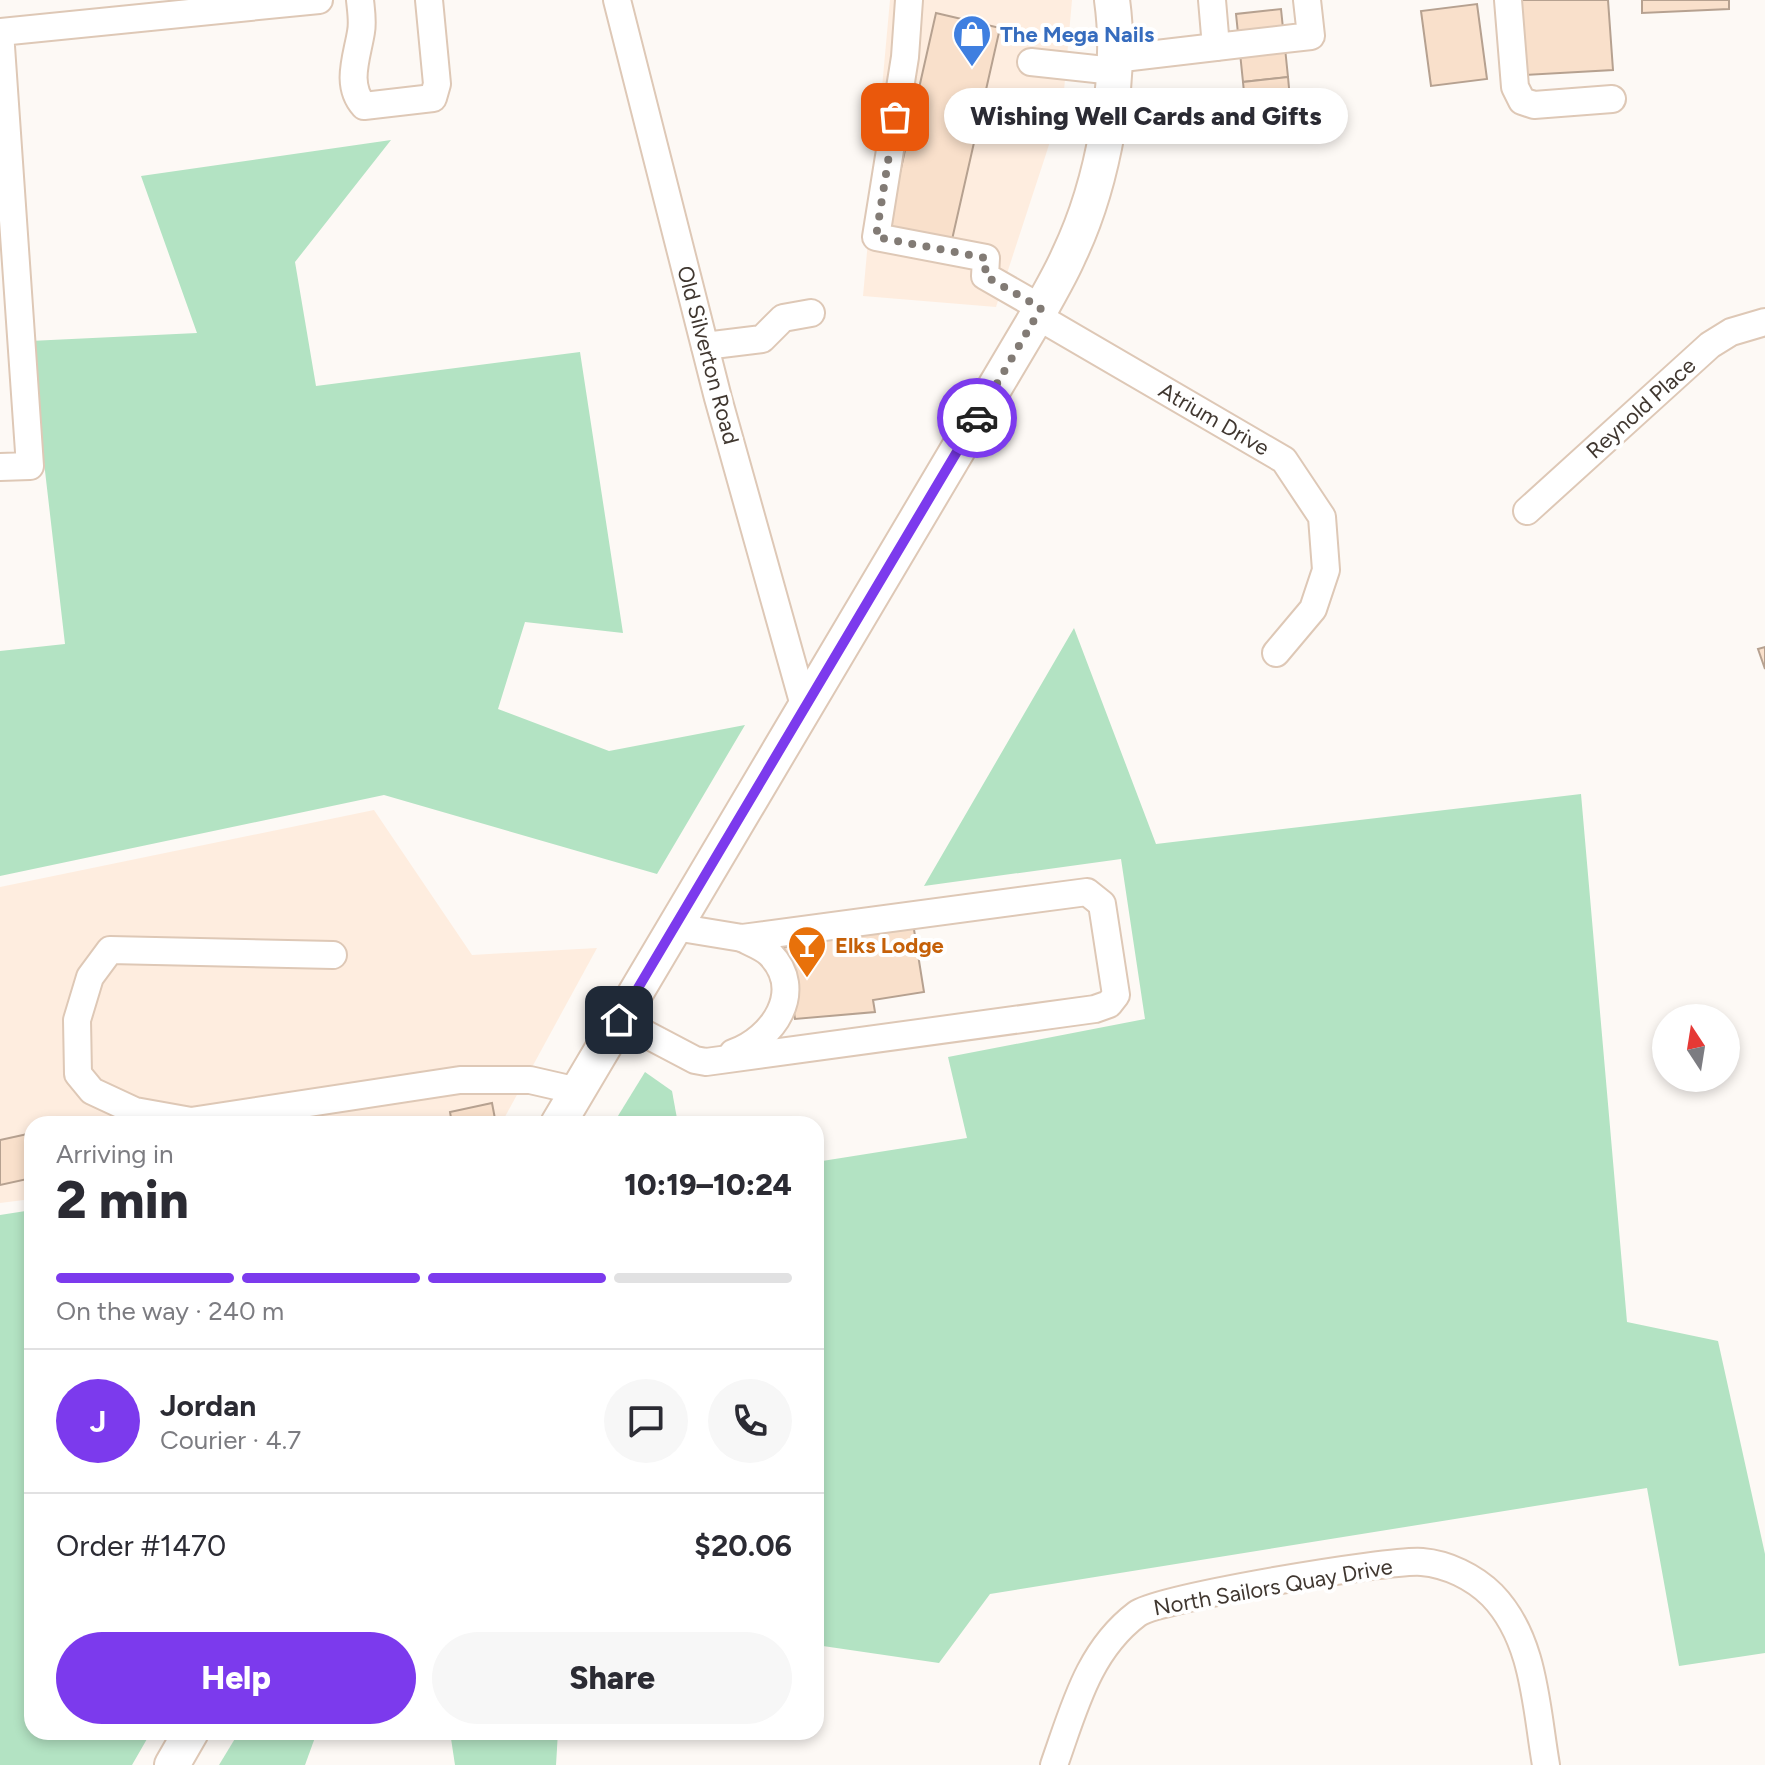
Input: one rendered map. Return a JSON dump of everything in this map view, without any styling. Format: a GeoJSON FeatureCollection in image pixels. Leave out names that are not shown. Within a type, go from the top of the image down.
{"type":"FeatureCollection","features":[{"type":"Feature","properties":{"kind":"main road"},"geometry":{"type":"LineString","coordinates":[[563,1116],[1039,312],[1070,254],[1095,186],[1114,65],[1112,0]]}},
{"type":"Feature","properties":{"kind":"main road"},"geometry":{"type":"LineString","coordinates":[[172,1765],[186,1740]]}},
{"type":"Feature","properties":{"kind":"street"},"geometry":{"type":"LineString","coordinates":[[0,467],[30,466],[11,352],[17,267],[6,254],[0,32],[231,4],[319,0]]}},
{"type":"Feature","properties":{"kind":"street"},"geometry":{"type":"LineString","coordinates":[[360,0],[362,31],[353,68],[356,98],[364,106],[433,98],[437,84],[429,0]]}},
{"type":"Feature","properties":{"kind":"street","name":"Old Silverton Road"},"geometry":{"type":"LineString","coordinates":[[617,0],[705,346],[805,709]]}},
{"type":"Feature","properties":{"kind":"street","name":"Atrium Drive"},"geometry":{"type":"LineString","coordinates":[[909,0],[905,57],[876,237],[986,258],[985,276],[1284,460],[1322,517],[1326,570],[1313,609],[1276,653]]}},
{"type":"Feature","properties":{"kind":"street"},"geometry":{"type":"LineString","coordinates":[[1212,0],[1216,47]]}},
{"type":"Feature","properties":{"kind":"street"},"geometry":{"type":"LineString","coordinates":[[1031,62],[1114,65],[1216,47],[1311,36],[1307,0]]}},
{"type":"Feature","properties":{"kind":"street"},"geometry":{"type":"LineString","coordinates":[[1508,0],[1515,87],[1522,101],[1534,105],[1612,99]]}},
{"type":"Feature","properties":{"kind":"street"},"geometry":{"type":"LineString","coordinates":[[705,346],[762,339],[783,318],[811,313]]}},
{"type":"Feature","properties":{"kind":"street","name":"Reynold Place"},"geometry":{"type":"LineString","coordinates":[[1527,511],[1710,345],[1731,332],[1765,322]]}},
{"type":"Feature","properties":{"kind":"street"},"geometry":{"type":"LineString","coordinates":[[619,1020],[695,1060],[706,1062],[1095,1009],[1109,1004],[1116,995],[1102,904],[1087,892],[742,938],[675,927]]}},
{"type":"Feature","properties":{"kind":"street"},"geometry":{"type":"LineString","coordinates":[[706,1062],[739,1051],[764,1037],[780,1016],[785,1000],[781,968],[768,951],[742,938]]}},
{"type":"Feature","properties":{"kind":"street"},"geometry":{"type":"LineString","coordinates":[[163,1116],[135,1111],[92,1091],[78,1074],[77,1020],[90,977],[110,950],[333,955]]}},
{"type":"Feature","properties":{"kind":"street"},"geometry":{"type":"LineString","coordinates":[[224,1116],[460,1080],[530,1080],[578,1091]]}},
{"type":"Feature","properties":{"kind":"street","name":"North Sailors Quay Drive"},"geometry":{"type":"LineString","coordinates":[[1054,1765],[1086,1676],[1108,1639],[1140,1612],[1177,1601],[1368,1566],[1422,1562],[1459,1571],[1491,1594],[1512,1621],[1526,1654],[1546,1765]]}},
{"type":"Feature","properties":{"kind":"shaded area"},"geometry":{"type":"Polygon","coordinates":[[[890,0],[1072,0],[1063,102],[996,307],[863,296],[890,0]]]}},
{"type":"Feature","properties":{"kind":"shaded area"},"geometry":{"type":"Polygon","coordinates":[[[374,810],[472,955],[597,948],[505,1116],[24,1116],[24,1200],[0,1203],[0,887],[374,810]]]}},
{"type":"Feature","properties":{"kind":"green space"},"geometry":{"type":"Polygon","coordinates":[[[391,140],[295,262],[316,386],[580,352],[623,633],[525,622],[498,709],[609,751],[745,725],[657,874],[384,795],[0,876],[0,651],[65,644],[30,341],[197,333],[141,176],[391,140]]]}},
{"type":"Feature","properties":{"kind":"green space"},"geometry":{"type":"Polygon","coordinates":[[[1074,628],[1156,844],[1581,794],[1627,1322],[1718,1341],[1765,1554],[1765,1653],[1679,1666],[1647,1488],[990,1594],[939,1663],[824,1646],[824,1161],[967,1138],[948,1057],[1145,1019],[1121,859],[924,886],[1074,628]]]}},
{"type":"Feature","properties":{"kind":"green space"},"geometry":{"type":"Polygon","coordinates":[[[645,1072],[672,1091],[677,1116],[618,1116],[645,1072]]]}},
{"type":"Feature","properties":{"kind":"green space"},"geometry":{"type":"Polygon","coordinates":[[[24,1211],[24,1740],[146,1740],[132,1765],[0,1765],[0,1215],[24,1211]]]}},
{"type":"Feature","properties":{"kind":"green space"},"geometry":{"type":"Polygon","coordinates":[[[234,1740],[314,1740],[305,1765],[219,1765],[234,1740]]]}},
{"type":"Feature","properties":{"kind":"green space"},"geometry":{"type":"Polygon","coordinates":[[[451,1740],[558,1740],[556,1765],[455,1765],[451,1740]]]}},
{"type":"Feature","properties":{"kind":"building"},"geometry":{"type":"Polygon","coordinates":[[[1520,0],[1608,0],[1613,70],[1525,75],[1520,0]]]}},
{"type":"Feature","properties":{"kind":"building"},"geometry":{"type":"Polygon","coordinates":[[[1642,0],[1729,0],[1729,9],[1642,13],[1642,0]]]}},
{"type":"Feature","properties":{"kind":"building"},"geometry":{"type":"Polygon","coordinates":[[[1477,4],[1487,79],[1431,86],[1421,11],[1477,4]]]}},
{"type":"Feature","properties":{"kind":"building"},"geometry":{"type":"Polygon","coordinates":[[[1281,9],[1288,77],[1243,82],[1236,14],[1281,9]]]}},
{"type":"Feature","properties":{"kind":"building"},"geometry":{"type":"Polygon","coordinates":[[[936,13],[1000,28],[951,244],[887,230],[936,13]]]}},
{"type":"Feature","properties":{"kind":"building"},"geometry":{"type":"Polygon","coordinates":[[[1288,77],[1290,99],[1245,103],[1243,82],[1288,77]]]}},
{"type":"Feature","properties":{"kind":"building"},"geometry":{"type":"Polygon","coordinates":[[[1765,647],[1765,669],[1758,649],[1765,647]]]}},
{"type":"Feature","properties":{"kind":"building"},"geometry":{"type":"Polygon","coordinates":[[[912,917],[924,992],[873,1000],[875,1012],[795,1019],[784,947],[814,942],[812,932],[912,917]]]}},
{"type":"Feature","properties":{"kind":"building"},"geometry":{"type":"Polygon","coordinates":[[[492,1103],[494,1116],[451,1116],[450,1112],[492,1103]]]}},
{"type":"Feature","properties":{"kind":"building"},"geometry":{"type":"Polygon","coordinates":[[[24,1135],[24,1180],[0,1185],[0,1140],[24,1135]]]}},
{"type":"Feature","properties":{"kind":"way so far"},"geometry":{"type":"LineString","coordinates":[[895,117],[876,237],[986,258],[985,276],[1041,308],[977,418]]}},
{"type":"Feature","properties":{"kind":"place","name":"The Mega Nails"},"geometry":{"type":"Point","coordinates":[972,68]}},
{"type":"Feature","properties":{"kind":"place","name":"Wishing Well Cards and Gifts"},"geometry":{"type":"Point","coordinates":[895,117]}},
{"type":"Feature","properties":{"kind":"place","name":"Elks Lodge"},"geometry":{"type":"Point","coordinates":[807,979]}},
{"type":"Feature","properties":{"kind":"route"},"geometry":{"type":"LineString","coordinates":[[619,1020],[977,418]]}}]}
